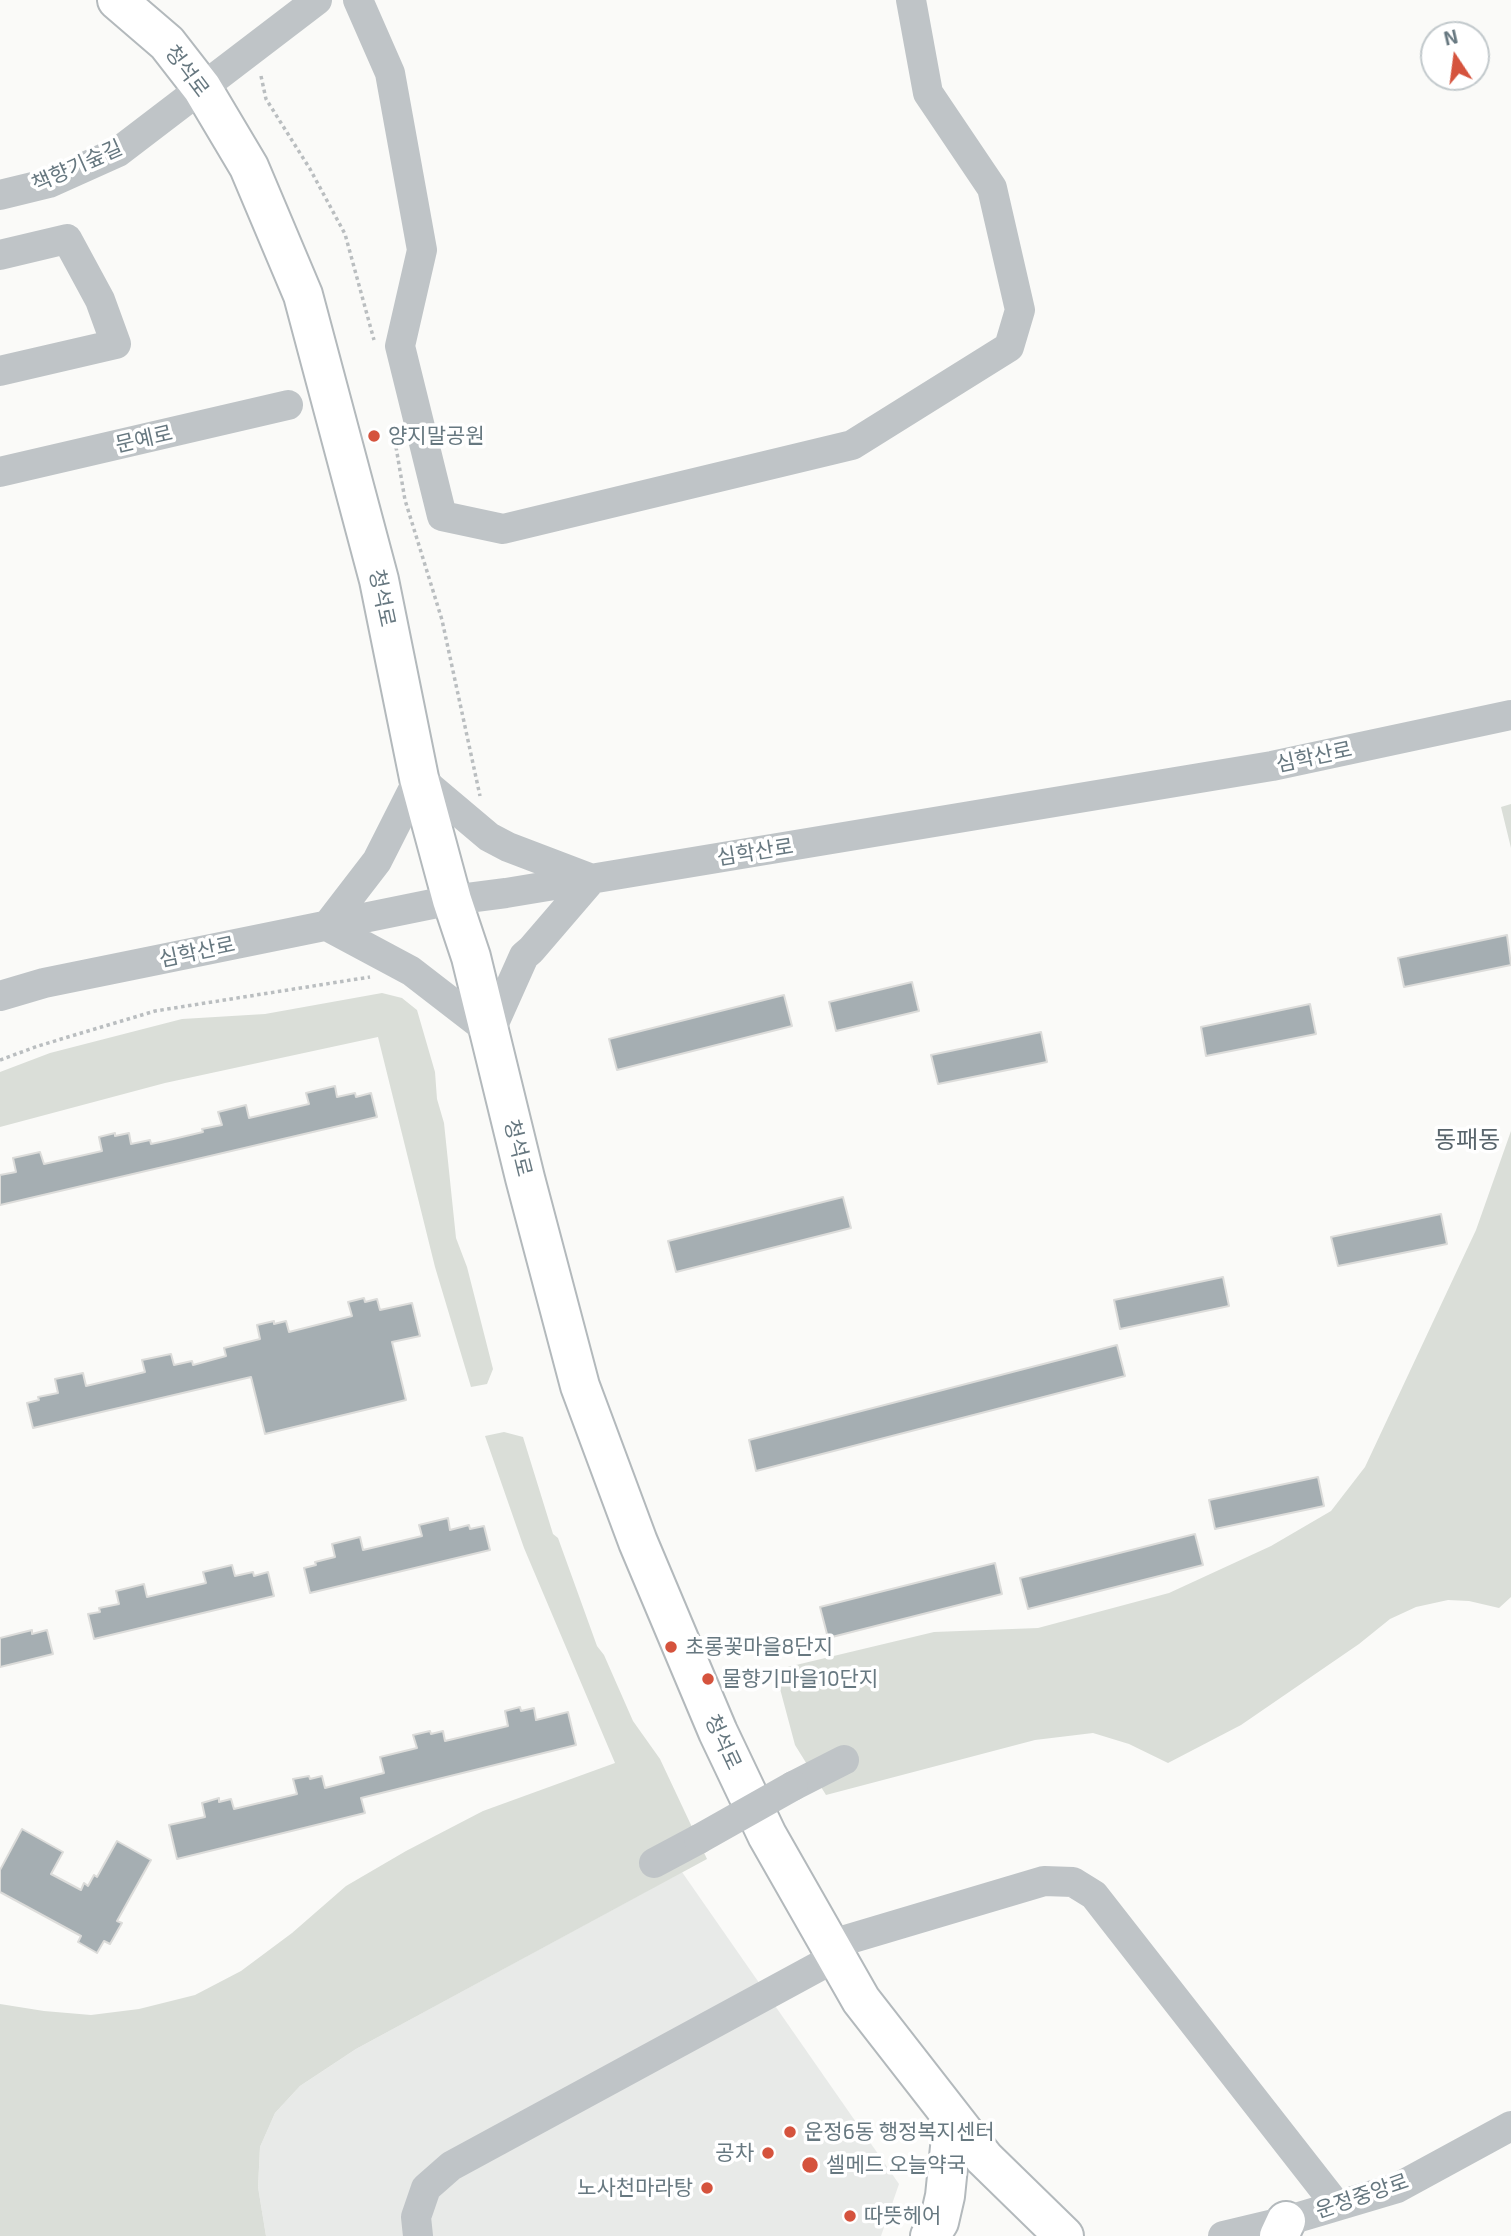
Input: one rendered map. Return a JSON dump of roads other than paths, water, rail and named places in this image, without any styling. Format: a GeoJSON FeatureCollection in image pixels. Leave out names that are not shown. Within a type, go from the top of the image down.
{"type":"FeatureCollection","features":[{"type":"Feature","properties":{"kind":"main road","name":"청석로"},"geometry":{"type":"LineString","coordinates":[[117,0],[167,43],[202,89],[249,167],[303,295],[379,580],[419,778],[452,900],[471,957],[524,1178],[580,1386],[629,1516],[718,1732],[767,1835],[862,2000],[984,2158],[1064,2236]]}},
{"type":"Feature","properties":{"kind":"main road"},"geometry":{"type":"LineString","coordinates":[[930,2236],[939,2222],[945,2196],[953,2118]]}},
{"type":"Feature","properties":{"kind":"street","name":"책향기숲길"},"geometry":{"type":"LineString","coordinates":[[0,195],[49,183],[118,152],[317,0]]}},
{"type":"Feature","properties":{"kind":"street"},"geometry":{"type":"LineString","coordinates":[[358,0],[390,73],[422,250],[400,346],[442,516],[503,529],[852,445],[1009,347],[1020,310],[992,188],[928,93],[911,0]]}},
{"type":"Feature","properties":{"kind":"street"},"geometry":{"type":"LineString","coordinates":[[0,255],[67,239],[100,300],[116,345],[0,371]]}},
{"type":"Feature","properties":{"kind":"street","name":"문예로"},"geometry":{"type":"LineString","coordinates":[[0,472],[288,405]]}},
{"type":"Feature","properties":{"kind":"street","name":"심학산로"},"geometry":{"type":"LineString","coordinates":[[0,996],[44,983],[452,900],[1272,766],[1511,715]]}},
{"type":"Feature","properties":{"kind":"street"},"geometry":{"type":"LineString","coordinates":[[419,778],[489,837],[592,879],[524,956],[490,1032],[411,971],[327,926],[377,861],[419,778]]}},
{"type":"Feature","properties":{"kind":"street"},"geometry":{"type":"LineString","coordinates":[[654,1863],[844,1760]]}},
{"type":"Feature","properties":{"kind":"street"},"geometry":{"type":"LineString","coordinates":[[418,2236],[415,2217],[426,2188],[451,2166],[832,1951],[1044,1881],[1073,1882],[1094,1895],[1337,2206]]}},
{"type":"Feature","properties":{"kind":"street","name":"운정중앙로"},"geometry":{"type":"LineString","coordinates":[[1223,2236],[1282,2229],[1337,2206],[1397,2188],[1511,2126]]}},
{"type":"Feature","properties":{"kind":"place","name":"양지말공원"},"geometry":{"type":"Point","coordinates":[374,436]}},
{"type":"Feature","properties":{"kind":"place","name":"초롱꽃마을8단지"},"geometry":{"type":"Point","coordinates":[671,1647]}},
{"type":"Feature","properties":{"kind":"place","name":"물향기마을10단지"},"geometry":{"type":"Point","coordinates":[708,1679]}},
{"type":"Feature","properties":{"kind":"place","name":"운정6동 행정복지센터"},"geometry":{"type":"Point","coordinates":[790,2132]}},
{"type":"Feature","properties":{"kind":"place","name":"공차"},"geometry":{"type":"Point","coordinates":[768,2153]}},
{"type":"Feature","properties":{"kind":"place","name":"셀메드 오늘약국"},"geometry":{"type":"Point","coordinates":[810,2165]}},
{"type":"Feature","properties":{"kind":"place","name":"노사천마라탕"},"geometry":{"type":"Point","coordinates":[707,2188]}},
{"type":"Feature","properties":{"kind":"place","name":"따뜻헤어"},"geometry":{"type":"Point","coordinates":[850,2216]}},
{"type":"Feature","properties":{"kind":"district","name":"동패동"},"geometry":{"type":"Point","coordinates":[1467,1140]}}]}
